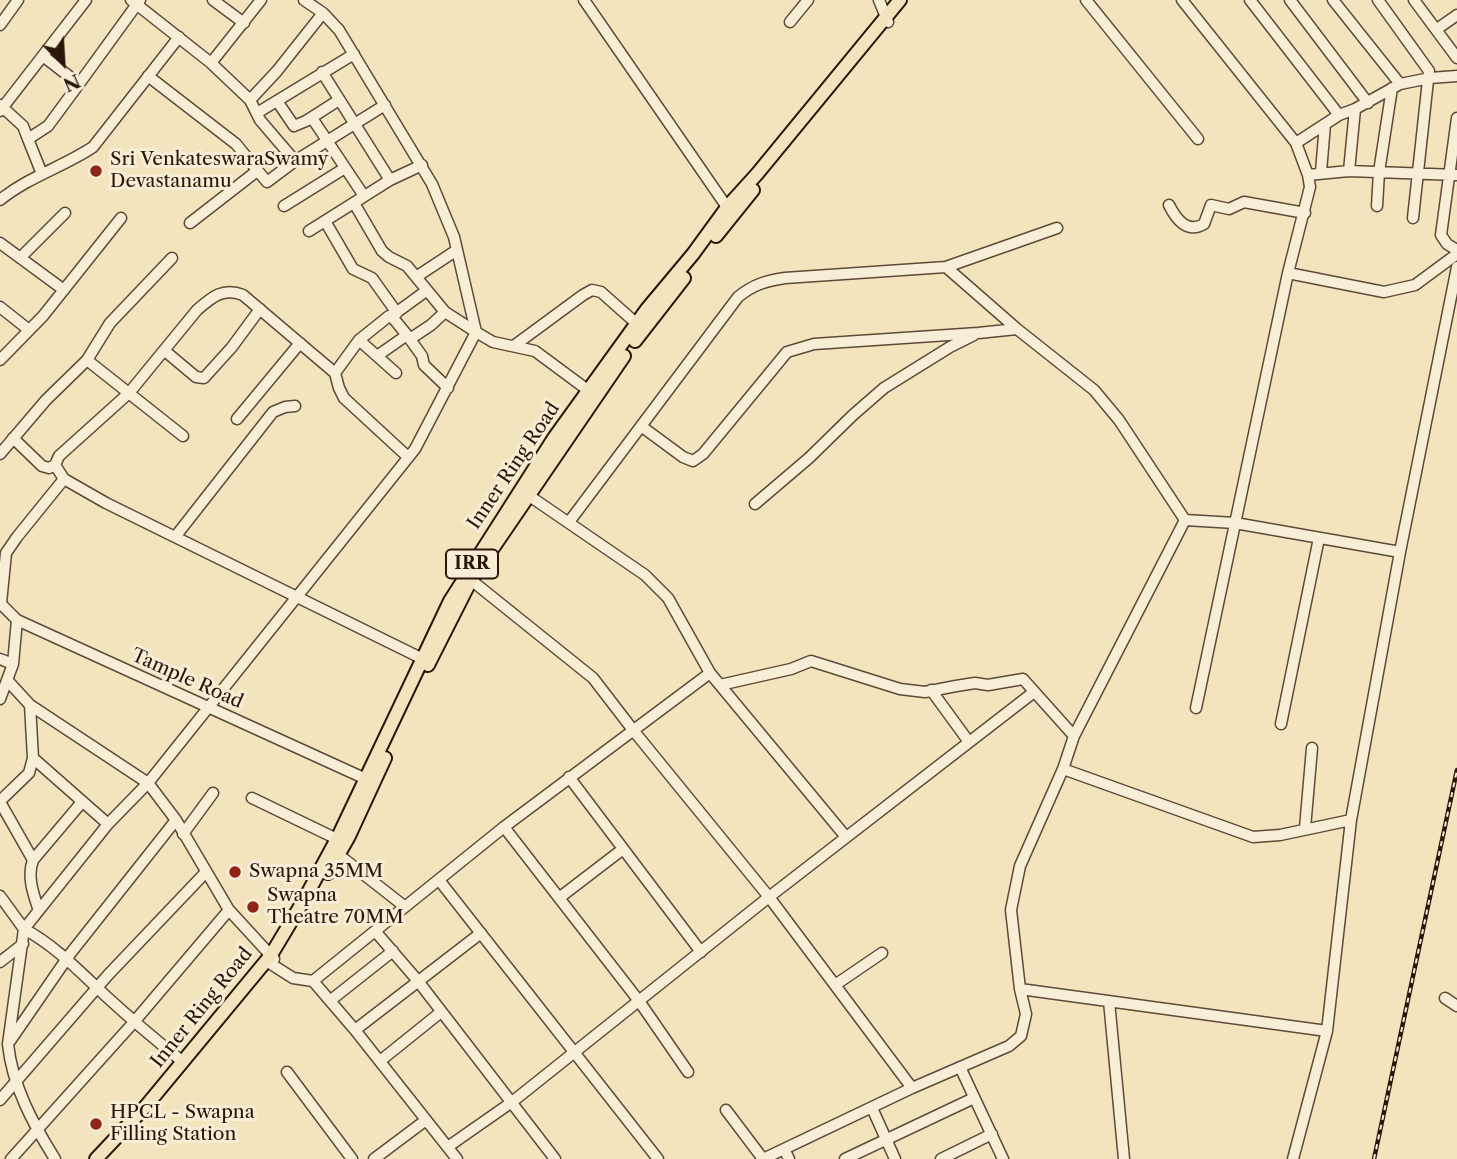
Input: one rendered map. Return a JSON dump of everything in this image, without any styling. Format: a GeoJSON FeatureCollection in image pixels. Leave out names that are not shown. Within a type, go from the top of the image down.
{"type":"FeatureCollection","features":[{"type":"Feature","properties":{"kind":"main road","name":"Inner Ring Road"},"geometry":{"type":"LineString","coordinates":[[887,20],[900,0]]}},
{"type":"Feature","properties":{"kind":"main road","name":"Inner Ring Road"},"geometry":{"type":"LineString","coordinates":[[106,1159],[128,1138],[180,1076],[299,923],[338,855],[467,579],[631,346],[757,174],[887,20],[908,0]]}},
{"type":"Feature","properties":{"kind":"main road","name":"Inner Ring Road"},"geometry":{"type":"LineString","coordinates":[[96,1159],[127,1128],[272,960],[337,839],[423,659],[467,579],[552,441],[637,324],[729,212]]}},
{"type":"Feature","properties":{"kind":"street"},"geometry":{"type":"LineString","coordinates":[[0,25],[18,0]]}},
{"type":"Feature","properties":{"kind":"street"},"geometry":{"type":"LineString","coordinates":[[42,174],[23,126],[1,108],[86,0]]}},
{"type":"Feature","properties":{"kind":"street"},"geometry":{"type":"LineString","coordinates":[[213,0],[244,23]]}},
{"type":"Feature","properties":{"kind":"street"},"geometry":{"type":"LineString","coordinates":[[211,63],[261,0]]}},
{"type":"Feature","properties":{"kind":"street"},"geometry":{"type":"LineString","coordinates":[[55,1159],[37,1130],[9,1061],[8,1044],[24,929],[38,908],[108,824],[148,783],[415,449],[476,332],[449,225],[422,164],[339,30],[323,13],[304,0]]}},
{"type":"Feature","properties":{"kind":"street"},"geometry":{"type":"LineString","coordinates":[[584,0],[729,212]]}},
{"type":"Feature","properties":{"kind":"street"},"geometry":{"type":"LineString","coordinates":[[790,22],[808,0]]}},
{"type":"Feature","properties":{"kind":"street"},"geometry":{"type":"LineString","coordinates":[[879,0],[887,20]]}},
{"type":"Feature","properties":{"kind":"street"},"geometry":{"type":"LineString","coordinates":[[1086,0],[1198,139]]}},
{"type":"Feature","properties":{"kind":"street"},"geometry":{"type":"LineString","coordinates":[[1182,0],[1296,143],[1310,187],[1288,273],[1196,708]]}},
{"type":"Feature","properties":{"kind":"street"},"geometry":{"type":"LineString","coordinates":[[1250,0],[1339,115]]}},
{"type":"Feature","properties":{"kind":"street"},"geometry":{"type":"LineString","coordinates":[[1290,0],[1368,103]]}},
{"type":"Feature","properties":{"kind":"street"},"geometry":{"type":"LineString","coordinates":[[1333,0],[1396,86],[1379,172],[1377,206]]}},
{"type":"Feature","properties":{"kind":"street"},"geometry":{"type":"LineString","coordinates":[[1378,0],[1425,63],[1430,78],[1416,172],[1413,218]]}},
{"type":"Feature","properties":{"kind":"street"},"geometry":{"type":"LineString","coordinates":[[1414,0],[1457,58]]}},
{"type":"Feature","properties":{"kind":"street"},"geometry":{"type":"LineString","coordinates":[[28,139],[48,126],[136,2],[211,63],[250,100],[260,120],[295,162]]}},
{"type":"Feature","properties":{"kind":"street"},"geometry":{"type":"LineString","coordinates":[[250,100],[323,13]]}},
{"type":"Feature","properties":{"kind":"street"},"geometry":{"type":"LineString","coordinates":[[1437,29],[1457,15]]}},
{"type":"Feature","properties":{"kind":"street"},"geometry":{"type":"LineString","coordinates":[[0,200],[15,188],[93,147],[179,37]]}},
{"type":"Feature","properties":{"kind":"street"},"geometry":{"type":"LineString","coordinates":[[257,113],[354,54]]}},
{"type":"Feature","properties":{"kind":"street"},"geometry":{"type":"LineString","coordinates":[[43,56],[79,84]]}},
{"type":"Feature","properties":{"kind":"street"},"geometry":{"type":"LineString","coordinates":[[322,72],[390,180]]}},
{"type":"Feature","properties":{"kind":"street"},"geometry":{"type":"LineString","coordinates":[[148,76],[236,144],[267,182],[385,105]]}},
{"type":"Feature","properties":{"kind":"street"},"geometry":{"type":"LineString","coordinates":[[1296,143],[1339,115],[1368,103],[1396,86],[1430,78],[1457,76]]}},
{"type":"Feature","properties":{"kind":"street"},"geometry":{"type":"LineString","coordinates":[[277,102],[292,125],[300,125],[339,100]]}},
{"type":"Feature","properties":{"kind":"street"},"geometry":{"type":"LineString","coordinates":[[1349,171],[1355,109]]}},
{"type":"Feature","properties":{"kind":"street"},"geometry":{"type":"LineString","coordinates":[[312,118],[364,196]]}},
{"type":"Feature","properties":{"kind":"street"},"geometry":{"type":"LineString","coordinates":[[1288,273],[1384,292],[1415,285],[1457,252],[1441,235],[1453,174],[1457,118]]}},
{"type":"Feature","properties":{"kind":"street"},"geometry":{"type":"LineString","coordinates":[[1321,172],[1325,124]]}},
{"type":"Feature","properties":{"kind":"street"},"geometry":{"type":"LineString","coordinates":[[309,231],[390,180],[422,164]]}},
{"type":"Feature","properties":{"kind":"street"},"geometry":{"type":"LineString","coordinates":[[284,206],[345,168]]}},
{"type":"Feature","properties":{"kind":"street"},"geometry":{"type":"LineString","coordinates":[[190,223],[257,171]]}},
{"type":"Feature","properties":{"kind":"street"},"geometry":{"type":"LineString","coordinates":[[1308,175],[1349,171],[1453,174]]}},
{"type":"Feature","properties":{"kind":"street"},"geometry":{"type":"LineString","coordinates":[[1169,205],[1180,222],[1186,226],[1198,227],[1205,224],[1211,205],[1229,209],[1244,202],[1305,213]]}},
{"type":"Feature","properties":{"kind":"street"},"geometry":{"type":"LineString","coordinates":[[354,203],[382,251],[407,266],[445,312],[493,342],[535,351],[589,391]]}},
{"type":"Feature","properties":{"kind":"street"},"geometry":{"type":"LineString","coordinates":[[20,258],[65,213]]}},
{"type":"Feature","properties":{"kind":"street"},"geometry":{"type":"LineString","coordinates":[[0,360],[64,290],[121,218]]}},
{"type":"Feature","properties":{"kind":"street"},"geometry":{"type":"LineString","coordinates":[[325,221],[354,269],[372,278],[422,356],[424,365],[448,388]]}},
{"type":"Feature","properties":{"kind":"street"},"geometry":{"type":"LineString","coordinates":[[569,522],[738,297],[751,287],[765,281],[785,278],[946,267],[1057,228]]}},
{"type":"Feature","properties":{"kind":"street"},"geometry":{"type":"LineString","coordinates":[[0,243],[64,290]]}},
{"type":"Feature","properties":{"kind":"street"},"geometry":{"type":"LineString","coordinates":[[416,276],[457,250]]}},
{"type":"Feature","properties":{"kind":"street"},"geometry":{"type":"LineString","coordinates":[[0,454],[46,400],[87,360],[110,323],[172,258]]}},
{"type":"Feature","properties":{"kind":"street"},"geometry":{"type":"LineString","coordinates":[[946,267],[1105,401],[1185,520]]}},
{"type":"Feature","properties":{"kind":"street"},"geometry":{"type":"LineString","coordinates":[[1293,1159],[1326,1031],[1352,820],[1399,552],[1457,267]]}},
{"type":"Feature","properties":{"kind":"street"},"geometry":{"type":"LineString","coordinates":[[515,345],[592,290],[601,292],[637,324]]}},
{"type":"Feature","properties":{"kind":"street"},"geometry":{"type":"LineString","coordinates":[[335,373],[359,340],[383,319],[394,315],[426,291]]}},
{"type":"Feature","properties":{"kind":"street"},"geometry":{"type":"LineString","coordinates":[[13,438],[42,466],[49,468],[55,465],[59,456],[129,393],[197,310],[210,298],[222,292],[234,292],[243,295],[335,373],[344,398],[408,457]]}},
{"type":"Feature","properties":{"kind":"street"},"geometry":{"type":"LineString","coordinates":[[0,307],[29,330]]}},
{"type":"Feature","properties":{"kind":"street"},"geometry":{"type":"LineString","coordinates":[[164,351],[195,377],[204,378],[232,347],[260,309]]}},
{"type":"Feature","properties":{"kind":"street"},"geometry":{"type":"LineString","coordinates":[[377,356],[431,325],[445,312]]}},
{"type":"Feature","properties":{"kind":"street"},"geometry":{"type":"LineString","coordinates":[[641,426],[683,457],[693,461],[703,454],[781,358],[797,347],[1017,328]]}},
{"type":"Feature","properties":{"kind":"street"},"geometry":{"type":"LineString","coordinates":[[755,505],[884,388],[978,333]]}},
{"type":"Feature","properties":{"kind":"street"},"geometry":{"type":"LineString","coordinates":[[359,340],[396,373]]}},
{"type":"Feature","properties":{"kind":"street"},"geometry":{"type":"LineString","coordinates":[[237,419],[300,343]]}},
{"type":"Feature","properties":{"kind":"street"},"geometry":{"type":"LineString","coordinates":[[87,360],[183,436]]}},
{"type":"Feature","properties":{"kind":"street"},"geometry":{"type":"LineString","coordinates":[[175,537],[273,412],[295,406]]}},
{"type":"Feature","properties":{"kind":"street"},"geometry":{"type":"LineString","coordinates":[[55,465],[64,479],[106,503],[423,659]]}},
{"type":"Feature","properties":{"kind":"street"},"geometry":{"type":"LineString","coordinates":[[0,603],[6,553],[64,479]]}},
{"type":"Feature","properties":{"kind":"street"},"geometry":{"type":"LineString","coordinates":[[528,495],[658,586],[668,598],[710,673],[846,837]]}},
{"type":"Feature","properties":{"kind":"street"},"geometry":{"type":"LineString","coordinates":[[1185,520],[1235,523],[1399,552]]}},
{"type":"Feature","properties":{"kind":"street"},"geometry":{"type":"LineString","coordinates":[[726,1110],[763,1159],[786,1154],[912,1088],[1017,1042],[1024,1030],[1026,1014],[1020,989],[1011,911],[1020,866],[1063,769],[1074,736],[1185,520]]}},
{"type":"Feature","properties":{"kind":"street"},"geometry":{"type":"LineString","coordinates":[[1281,724],[1319,538]]}},
{"type":"Feature","properties":{"kind":"street"},"geometry":{"type":"LineString","coordinates":[[467,579],[593,678],[769,897],[912,1088]]}},
{"type":"Feature","properties":{"kind":"street","name":"Tample Road"},"geometry":{"type":"LineString","coordinates":[[0,603],[17,620],[366,779]]}},
{"type":"Feature","properties":{"kind":"street"},"geometry":{"type":"LineString","coordinates":[[0,699],[13,664],[17,620]]}},
{"type":"Feature","properties":{"kind":"street"},"geometry":{"type":"LineString","coordinates":[[0,659],[13,664]]}},
{"type":"Feature","properties":{"kind":"street"},"geometry":{"type":"LineString","coordinates":[[720,685],[791,669],[811,661],[900,690],[932,691],[975,683],[988,685],[1018,678],[1027,682],[1074,736]]}},
{"type":"Feature","properties":{"kind":"street"},"geometry":{"type":"LineString","coordinates":[[313,981],[504,827],[710,673]]}},
{"type":"Feature","properties":{"kind":"street"},"geometry":{"type":"LineString","coordinates":[[8,681],[30,705],[148,783],[176,820],[229,910],[272,960],[293,978],[313,981],[331,1000],[457,1159]]}},
{"type":"Feature","properties":{"kind":"street"},"geometry":{"type":"LineString","coordinates":[[932,691],[969,743]]}},
{"type":"Feature","properties":{"kind":"street"},"geometry":{"type":"LineString","coordinates":[[449,1146],[512,1102],[769,897],[1034,692]]}},
{"type":"Feature","properties":{"kind":"street"},"geometry":{"type":"LineString","coordinates":[[30,705],[33,758],[29,773],[0,801],[33,860]]}},
{"type":"Feature","properties":{"kind":"street"},"geometry":{"type":"LineString","coordinates":[[1305,828],[1312,748]]}},
{"type":"Feature","properties":{"kind":"street"},"geometry":{"type":"LineString","coordinates":[[33,758],[108,824]]}},
{"type":"Feature","properties":{"kind":"street"},"geometry":{"type":"LineString","coordinates":[[1063,769],[1253,837],[1280,835],[1352,820]]}},
{"type":"Feature","properties":{"kind":"street"},"geometry":{"type":"LineString","coordinates":[[569,777],[701,952]]}},
{"type":"Feature","properties":{"kind":"street"},"geometry":{"type":"LineString","coordinates":[[183,834],[213,793]]}},
{"type":"Feature","properties":{"kind":"street"},"geometry":{"type":"LineString","coordinates":[[252,798],[337,839]]}},
{"type":"Feature","properties":{"kind":"street"},"geometry":{"type":"LineString","coordinates":[[38,908],[32,887],[33,860],[82,802]]}},
{"type":"Feature","properties":{"kind":"street"},"geometry":{"type":"LineString","coordinates":[[8,1044],[67,959],[176,820]]}},
{"type":"Feature","properties":{"kind":"street"},"geometry":{"type":"LineString","coordinates":[[504,827],[639,1001],[688,1072]]}},
{"type":"Feature","properties":{"kind":"street"},"geometry":{"type":"LineString","coordinates":[[559,898],[623,849]]}},
{"type":"Feature","properties":{"kind":"street"},"geometry":{"type":"LineString","coordinates":[[338,855],[404,906]]}},
{"type":"Feature","properties":{"kind":"street"},"geometry":{"type":"LineString","coordinates":[[0,1100],[97,988],[206,872]]}},
{"type":"Feature","properties":{"kind":"street"},"geometry":{"type":"LineString","coordinates":[[439,880],[658,1159]]}},
{"type":"Feature","properties":{"kind":"street"},"geometry":{"type":"LineString","coordinates":[[0,896],[24,929],[45,941],[67,959],[134,1022],[183,1062]]}},
{"type":"Feature","properties":{"kind":"street"},"geometry":{"type":"LineString","coordinates":[[10,1159],[134,1022],[229,910]]}},
{"type":"Feature","properties":{"kind":"street"},"geometry":{"type":"LineString","coordinates":[[375,931],[418,981],[555,1159]]}},
{"type":"Feature","properties":{"kind":"street"},"geometry":{"type":"LineString","coordinates":[[355,1030],[481,933]]}},
{"type":"Feature","properties":{"kind":"street"},"geometry":{"type":"LineString","coordinates":[[0,962],[23,944]]}},
{"type":"Feature","properties":{"kind":"street"},"geometry":{"type":"LineString","coordinates":[[331,1000],[393,951]]}},
{"type":"Feature","properties":{"kind":"street"},"geometry":{"type":"LineString","coordinates":[[835,985],[881,953]]}},
{"type":"Feature","properties":{"kind":"street"},"geometry":{"type":"LineString","coordinates":[[1020,989],[1326,1031]]}},
{"type":"Feature","properties":{"kind":"street"},"geometry":{"type":"LineString","coordinates":[[1445,998],[1457,1006]]}},
{"type":"Feature","properties":{"kind":"street"},"geometry":{"type":"LineString","coordinates":[[1109,1001],[1124,1159]]}},
{"type":"Feature","properties":{"kind":"street"},"geometry":{"type":"LineString","coordinates":[[380,1061],[441,1012]]}},
{"type":"Feature","properties":{"kind":"street"},"geometry":{"type":"LineString","coordinates":[[960,1067],[1003,1159]]}},
{"type":"Feature","properties":{"kind":"street"},"geometry":{"type":"LineString","coordinates":[[287,1072],[352,1159]]}},
{"type":"Feature","properties":{"kind":"street"},"geometry":{"type":"LineString","coordinates":[[845,1159],[974,1098]]}},
{"type":"Feature","properties":{"kind":"street"},"geometry":{"type":"LineString","coordinates":[[872,1108],[895,1159]]}},
{"type":"Feature","properties":{"kind":"street"},"geometry":{"type":"LineString","coordinates":[[373,1159],[426,1120]]}},
{"type":"Feature","properties":{"kind":"street"},"geometry":{"type":"LineString","coordinates":[[941,1159],[992,1134]]}},
{"type":"Feature","properties":{"kind":"railway"},"geometry":{"type":"LineString","coordinates":[[1374,1159],[1457,770]]}},
{"type":"Feature","properties":{"kind":"place","name":"Sri VenkateswaraSwamy Devastanamu"},"geometry":{"type":"Point","coordinates":[96,171]}},
{"type":"Feature","properties":{"kind":"place","name":"Swapna 35MM"},"geometry":{"type":"Point","coordinates":[235,872]}},
{"type":"Feature","properties":{"kind":"place","name":"Swapna Theatre 70MM"},"geometry":{"type":"Point","coordinates":[253,907]}},
{"type":"Feature","properties":{"kind":"place","name":"HPCL - Swapna Filling Station"},"geometry":{"type":"Point","coordinates":[96,1124]}}]}
